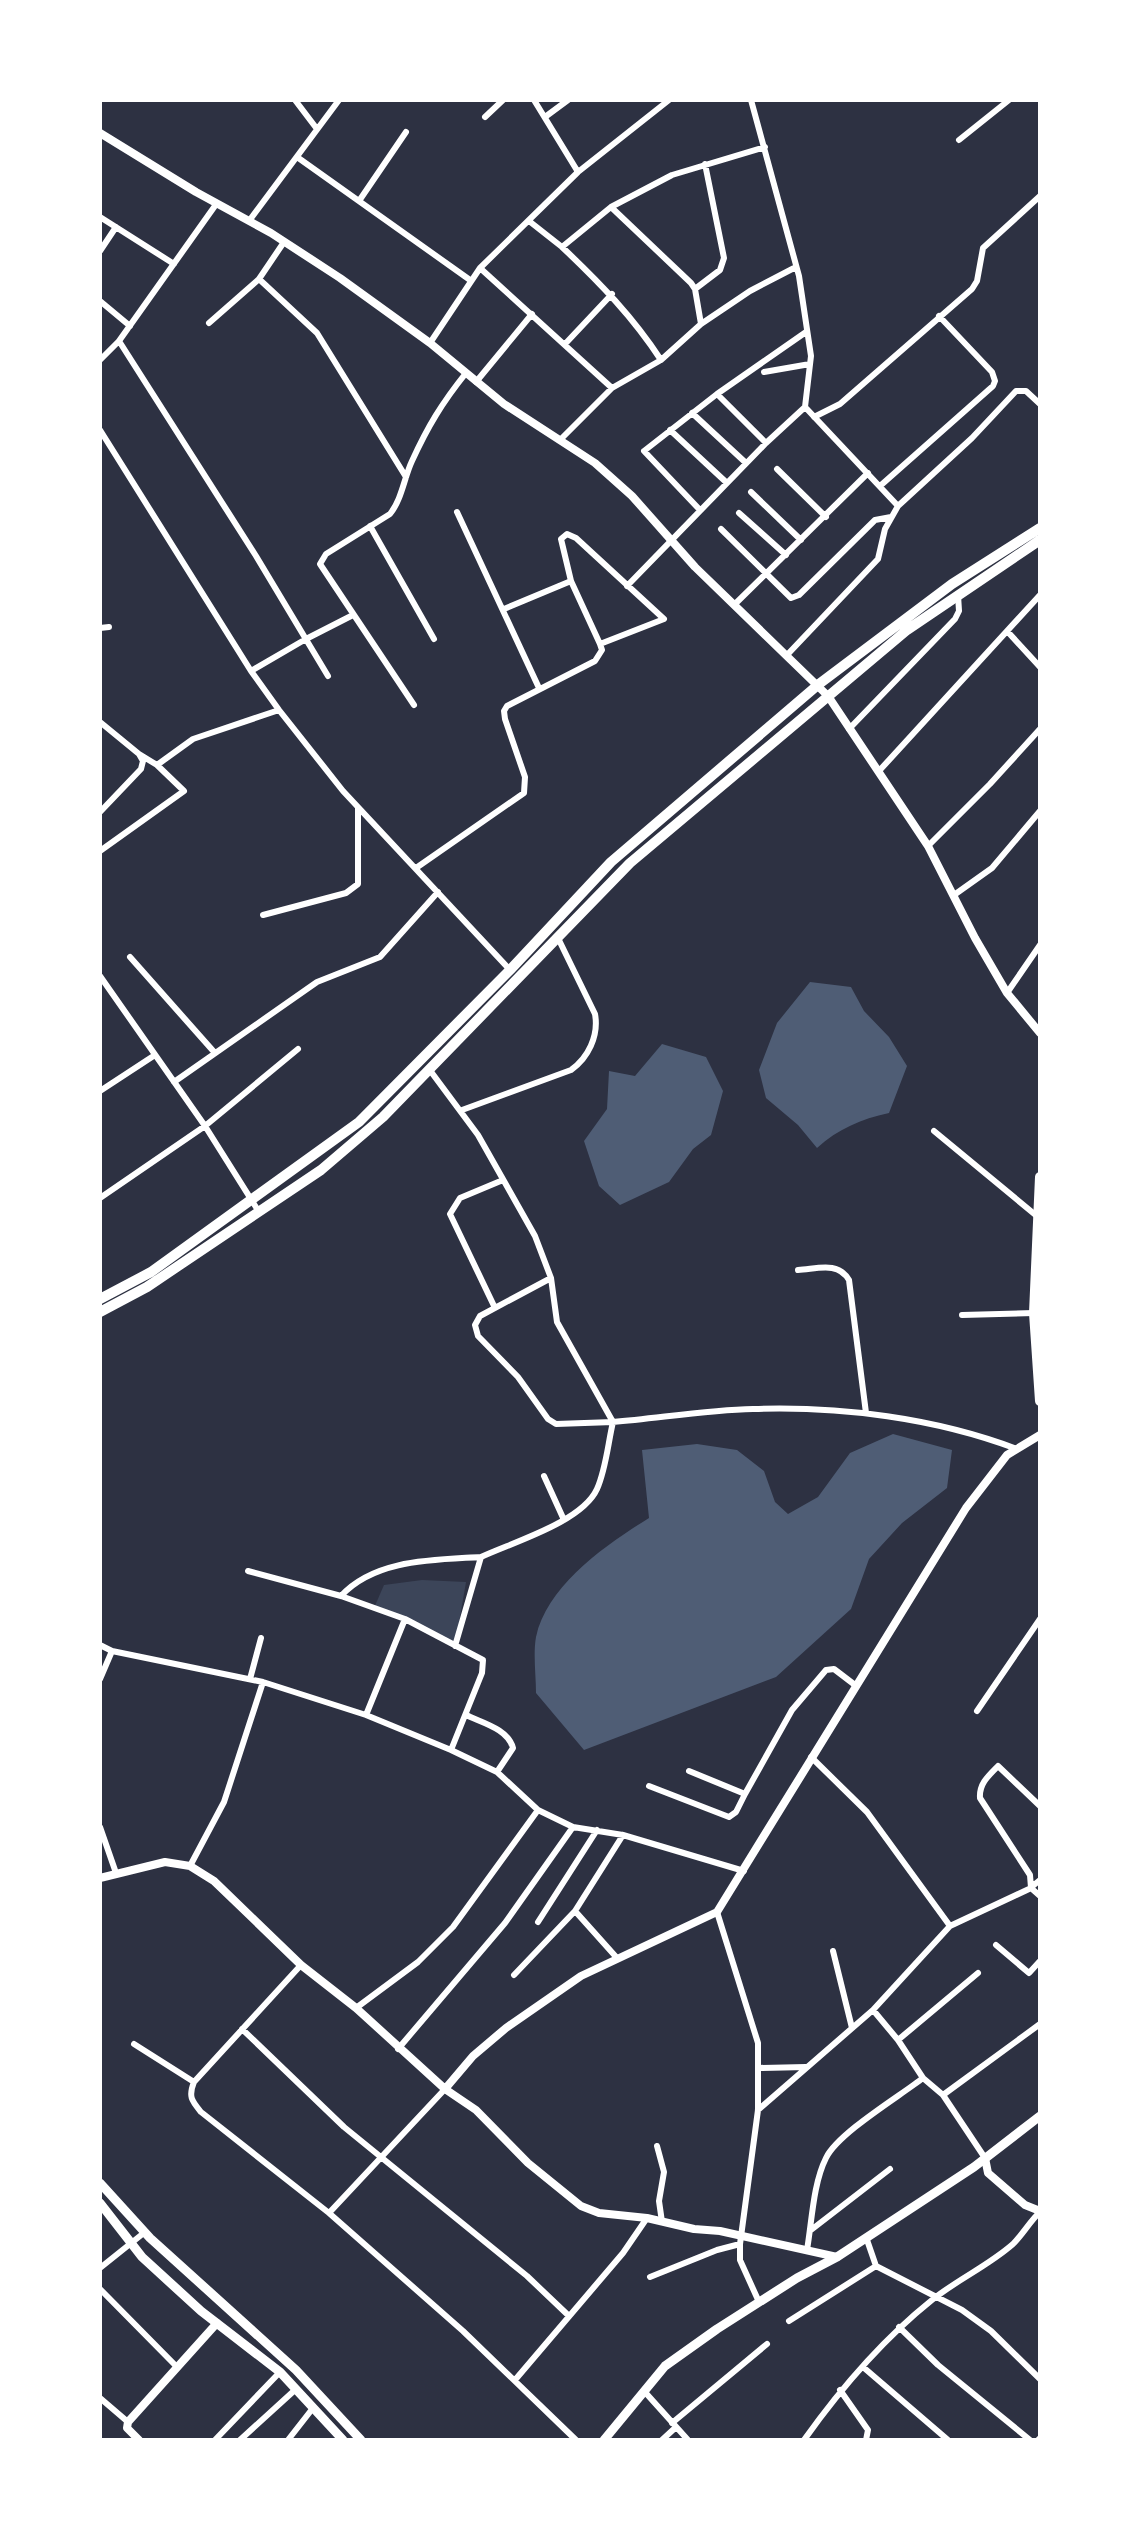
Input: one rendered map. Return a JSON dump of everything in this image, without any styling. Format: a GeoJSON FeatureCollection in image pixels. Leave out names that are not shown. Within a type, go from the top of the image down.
{"type":"FeatureCollection","features":[{"type":"Feature","properties":{"kind":"main road"},"geometry":{"type":"LineString","coordinates":[[100,1312],[147,1287],[321,1170],[383,1117],[449,1051],[601,871],[819,684],[952,584],[1040,528]]}},
{"type":"Feature","properties":{"kind":"main road"},"geometry":{"type":"LineString","coordinates":[[100,1299],[151,1272],[359,1122],[630,863],[907,630],[1040,540]]}},
{"type":"Feature","properties":{"kind":"main road"},"geometry":{"type":"LineString","coordinates":[[1040,1177],[1034,1313],[1040,1401]]}},
{"type":"Feature","properties":{"kind":"main road"},"geometry":{"type":"LineString","coordinates":[[604,2440],[665,2366],[759,2302],[837,2257],[985,2158],[1040,2116]]}},
{"type":"Feature","properties":{"kind":"main road"},"geometry":{"type":"LineString","coordinates":[[100,2183],[145,2232],[296,2370],[361,2440]]}},
{"type":"Feature","properties":{"kind":"main road"},"geometry":{"type":"LineString","coordinates":[[100,2203],[131,2243],[169,2282],[280,2372],[343,2440]]}},
{"type":"Feature","properties":{"kind":"street"},"geometry":{"type":"LineString","coordinates":[[295,100],[317,129]]}},
{"type":"Feature","properties":{"kind":"street"},"geometry":{"type":"LineString","coordinates":[[249,221],[339,100]]}},
{"type":"Feature","properties":{"kind":"street"},"geometry":{"type":"LineString","coordinates":[[485,117],[503,100]]}},
{"type":"Feature","properties":{"kind":"street"},"geometry":{"type":"LineString","coordinates":[[534,100],[578,172]]}},
{"type":"Feature","properties":{"kind":"street"},"geometry":{"type":"LineString","coordinates":[[545,117],[568,100]]}},
{"type":"Feature","properties":{"kind":"street"},"geometry":{"type":"LineString","coordinates":[[430,343],[480,268],[578,172],[669,100]]}},
{"type":"Feature","properties":{"kind":"street"},"geometry":{"type":"LineString","coordinates":[[627,586],[805,407],[810,364],[796,267],[751,100]]}},
{"type":"Feature","properties":{"kind":"street"},"geometry":{"type":"LineString","coordinates":[[959,140],[1009,100]]}},
{"type":"Feature","properties":{"kind":"street"},"geometry":{"type":"LineString","coordinates":[[359,201],[406,132]]}},
{"type":"Feature","properties":{"kind":"street"},"geometry":{"type":"LineString","coordinates":[[100,133],[284,242],[430,343],[504,404],[595,463],[632,496],[733,606],[819,684],[928,846],[1007,993],[1040,1033]]}},
{"type":"Feature","properties":{"kind":"street"},"geometry":{"type":"LineString","coordinates":[[562,247],[611,207],[672,175],[765,147]]}},
{"type":"Feature","properties":{"kind":"street"},"geometry":{"type":"LineString","coordinates":[[297,157],[470,280]]}},
{"type":"Feature","properties":{"kind":"street"},"geometry":{"type":"LineString","coordinates":[[695,289],[720,270],[724,258],[705,164]]}},
{"type":"Feature","properties":{"kind":"street"},"geometry":{"type":"LineString","coordinates":[[814,417],[840,404],[972,289],[977,281],[983,248],[1040,196]]}},
{"type":"Feature","properties":{"kind":"street"},"geometry":{"type":"LineString","coordinates":[[100,360],[119,341],[217,203]]}},
{"type":"Feature","properties":{"kind":"street"},"geometry":{"type":"LineString","coordinates":[[611,207],[695,289],[701,324]]}},
{"type":"Feature","properties":{"kind":"street"},"geometry":{"type":"LineString","coordinates":[[100,217],[174,264]]}},
{"type":"Feature","properties":{"kind":"street"},"geometry":{"type":"LineString","coordinates":[[529,221],[612,294],[640,327],[661,360]]}},
{"type":"Feature","properties":{"kind":"street"},"geometry":{"type":"LineString","coordinates":[[100,251],[116,227]]}},
{"type":"Feature","properties":{"kind":"street"},"geometry":{"type":"LineString","coordinates":[[209,323],[259,279],[284,242]]}},
{"type":"Feature","properties":{"kind":"street"},"geometry":{"type":"LineString","coordinates":[[561,439],[612,388],[661,360],[701,324],[750,291],[796,267]]}},
{"type":"Feature","properties":{"kind":"street"},"geometry":{"type":"LineString","coordinates":[[480,268],[612,388]]}},
{"type":"Feature","properties":{"kind":"street"},"geometry":{"type":"LineString","coordinates":[[259,279],[317,333],[406,477]]}},
{"type":"Feature","properties":{"kind":"street"},"geometry":{"type":"LineString","coordinates":[[565,344],[612,294]]}},
{"type":"Feature","properties":{"kind":"street"},"geometry":{"type":"LineString","coordinates":[[100,301],[130,326]]}},
{"type":"Feature","properties":{"kind":"street"},"geometry":{"type":"LineString","coordinates":[[476,382],[532,314]]}},
{"type":"Feature","properties":{"kind":"street"},"geometry":{"type":"LineString","coordinates":[[880,486],[990,391],[995,381],[992,372],[939,316]]}},
{"type":"Feature","properties":{"kind":"street"},"geometry":{"type":"LineString","coordinates":[[700,510],[644,451],[717,394],[806,332]]}},
{"type":"Feature","properties":{"kind":"street"},"geometry":{"type":"LineString","coordinates":[[119,341],[256,556],[328,676]]}},
{"type":"Feature","properties":{"kind":"street"},"geometry":{"type":"LineString","coordinates":[[764,372],[810,364]]}},
{"type":"Feature","properties":{"kind":"street"},"geometry":{"type":"LineString","coordinates":[[414,705],[320,564],[326,554],[390,514],[396,507],[434,414],[466,373]]}},
{"type":"Feature","properties":{"kind":"street"},"geometry":{"type":"LineString","coordinates":[[787,655],[878,559],[885,529],[898,506],[972,438],[1016,391],[1026,391],[1040,404]]}},
{"type":"Feature","properties":{"kind":"street"},"geometry":{"type":"LineString","coordinates":[[717,394],[766,443]]}},
{"type":"Feature","properties":{"kind":"street"},"geometry":{"type":"LineString","coordinates":[[805,407],[898,506]]}},
{"type":"Feature","properties":{"kind":"street"},"geometry":{"type":"LineString","coordinates":[[692,413],[746,463]]}},
{"type":"Feature","properties":{"kind":"street"},"geometry":{"type":"LineString","coordinates":[[679,436],[683,422]]}},
{"type":"Feature","properties":{"kind":"street"},"geometry":{"type":"LineString","coordinates":[[100,430],[251,671],[279,710],[358,808],[514,974]]}},
{"type":"Feature","properties":{"kind":"street"},"geometry":{"type":"LineString","coordinates":[[670,430],[727,483]]}},
{"type":"Feature","properties":{"kind":"street"},"geometry":{"type":"LineString","coordinates":[[777,469],[826,517]]}},
{"type":"Feature","properties":{"kind":"street"},"geometry":{"type":"LineString","coordinates":[[733,606],[868,473]]}},
{"type":"Feature","properties":{"kind":"street"},"geometry":{"type":"LineString","coordinates":[[751,492],[801,540]]}},
{"type":"Feature","properties":{"kind":"street"},"geometry":{"type":"LineString","coordinates":[[457,512],[539,688]]}},
{"type":"Feature","properties":{"kind":"street"},"geometry":{"type":"LineString","coordinates":[[739,513],[786,555]]}},
{"type":"Feature","properties":{"kind":"street"},"geometry":{"type":"LineString","coordinates":[[721,529],[788,596],[795,598],[875,520],[891,517]]}},
{"type":"Feature","properties":{"kind":"street"},"geometry":{"type":"LineString","coordinates":[[370,526],[434,639]]}},
{"type":"Feature","properties":{"kind":"street"},"geometry":{"type":"LineString","coordinates":[[416,868],[524,793],[525,777],[504,711],[512,701],[595,661],[602,650],[571,581],[561,539],[571,534],[664,619],[600,644]]}},
{"type":"Feature","properties":{"kind":"street"},"geometry":{"type":"LineString","coordinates":[[504,609],[571,581]]}},
{"type":"Feature","properties":{"kind":"street"},"geometry":{"type":"LineString","coordinates":[[849,729],[955,619],[959,611],[958,595]]}},
{"type":"Feature","properties":{"kind":"street"},"geometry":{"type":"LineString","coordinates":[[879,771],[1040,595]]}},
{"type":"Feature","properties":{"kind":"street"},"geometry":{"type":"LineString","coordinates":[[251,671],[353,615]]}},
{"type":"Feature","properties":{"kind":"street"},"geometry":{"type":"LineString","coordinates":[[100,628],[109,627]]}},
{"type":"Feature","properties":{"kind":"street"},"geometry":{"type":"LineString","coordinates":[[1007,631],[1040,667]]}},
{"type":"Feature","properties":{"kind":"street"},"geometry":{"type":"LineString","coordinates":[[157,765],[193,739],[279,710]]}},
{"type":"Feature","properties":{"kind":"street"},"geometry":{"type":"LineString","coordinates":[[100,722],[157,765],[184,791],[100,851]]}},
{"type":"Feature","properties":{"kind":"street"},"geometry":{"type":"LineString","coordinates":[[928,846],[1040,729]]}},
{"type":"Feature","properties":{"kind":"street"},"geometry":{"type":"LineString","coordinates":[[100,812],[141,769],[143,761],[139,754]]}},
{"type":"Feature","properties":{"kind":"street"},"geometry":{"type":"LineString","coordinates":[[263,915],[346,893],[358,884],[358,808]]}},
{"type":"Feature","properties":{"kind":"street"},"geometry":{"type":"LineString","coordinates":[[954,895],[992,868],[1040,811]]}},
{"type":"Feature","properties":{"kind":"street"},"geometry":{"type":"LineString","coordinates":[[174,1082],[317,982],[380,957],[438,892]]}},
{"type":"Feature","properties":{"kind":"street"},"geometry":{"type":"LineString","coordinates":[[462,1110],[571,1070],[582,1062],[594,1037],[597,1025],[595,1014],[557,936]]}},
{"type":"Feature","properties":{"kind":"street"},"geometry":{"type":"LineString","coordinates":[[1007,993],[1040,945]]}},
{"type":"Feature","properties":{"kind":"street"},"geometry":{"type":"LineString","coordinates":[[130,957],[215,1053]]}},
{"type":"Feature","properties":{"kind":"street"},"geometry":{"type":"LineString","coordinates":[[100,976],[205,1126],[260,1213]]}},
{"type":"Feature","properties":{"kind":"street"},"geometry":{"type":"LineString","coordinates":[[100,1198],[205,1126],[298,1049]]}},
{"type":"Feature","properties":{"kind":"street"},"geometry":{"type":"LineString","coordinates":[[100,1091],[155,1055]]}},
{"type":"Feature","properties":{"kind":"street"},"geometry":{"type":"LineString","coordinates":[[341,1596],[356,1582],[406,1564],[481,1557],[564,1520],[582,1508],[598,1488],[613,1422],[557,1322],[551,1278],[535,1236],[462,1110],[421,1061]]}},
{"type":"Feature","properties":{"kind":"street"},"geometry":{"type":"LineString","coordinates":[[934,1131],[1038,1217]]}},
{"type":"Feature","properties":{"kind":"street"},"geometry":{"type":"LineString","coordinates":[[495,1308],[450,1214],[460,1198],[503,1180]]}},
{"type":"Feature","properties":{"kind":"street"},"geometry":{"type":"LineString","coordinates":[[798,1270],[836,1267],[844,1270],[849,1280],[866,1413]]}},
{"type":"Feature","properties":{"kind":"street"},"geometry":{"type":"LineString","coordinates":[[551,1278],[480,1316],[475,1325],[478,1336],[526,1387],[548,1419],[556,1424],[753,1409],[866,1413],[986,1437],[1017,1449]]}},
{"type":"Feature","properties":{"kind":"street"},"geometry":{"type":"LineString","coordinates":[[962,1315],[1034,1313]]}},
{"type":"Feature","properties":{"kind":"street"},"geometry":{"type":"LineString","coordinates":[[329,2213],[473,2056],[506,2028],[581,1976],[717,1912],[966,1508],[1007,1455],[1040,1435]]}},
{"type":"Feature","properties":{"kind":"street"},"geometry":{"type":"LineString","coordinates":[[544,1476],[564,1520]]}},
{"type":"Feature","properties":{"kind":"street"},"geometry":{"type":"LineString","coordinates":[[455,1646],[481,1557]]}},
{"type":"Feature","properties":{"kind":"street"},"geometry":{"type":"LineString","coordinates":[[248,1571],[341,1596],[405,1619],[483,1660],[482,1673],[451,1750]]}},
{"type":"Feature","properties":{"kind":"street"},"geometry":{"type":"LineString","coordinates":[[366,1715],[405,1619]]}},
{"type":"Feature","properties":{"kind":"street"},"geometry":{"type":"LineString","coordinates":[[977,1711],[1040,1619]]}},
{"type":"Feature","properties":{"kind":"street"},"geometry":{"type":"LineString","coordinates":[[250,1679],[261,1638]]}},
{"type":"Feature","properties":{"kind":"street"},"geometry":{"type":"LineString","coordinates":[[100,1645],[112,1651],[263,1682],[366,1715],[497,1772],[538,1810],[573,1827],[623,1835],[744,1871]]}},
{"type":"Feature","properties":{"kind":"street"},"geometry":{"type":"LineString","coordinates":[[100,1679],[112,1651]]}},
{"type":"Feature","properties":{"kind":"street"},"geometry":{"type":"LineString","coordinates":[[649,1786],[729,1817],[736,1812],[792,1710],[826,1670],[834,1669],[855,1685]]}},
{"type":"Feature","properties":{"kind":"street"},"geometry":{"type":"LineString","coordinates":[[190,1866],[224,1802],[263,1682]]}},
{"type":"Feature","properties":{"kind":"street"},"geometry":{"type":"LineString","coordinates":[[466,1715],[505,1733],[511,1739],[513,1748],[497,1772]]}},
{"type":"Feature","properties":{"kind":"street"},"geometry":{"type":"LineString","coordinates":[[811,1757],[867,1812],[950,1926]]}},
{"type":"Feature","properties":{"kind":"street"},"geometry":{"type":"LineString","coordinates":[[1040,1806],[998,1766],[979,1790],[980,1798],[1030,1875],[1031,1888],[1040,1896]]}},
{"type":"Feature","properties":{"kind":"street"},"geometry":{"type":"LineString","coordinates":[[689,1771],[745,1794]]}},
{"type":"Feature","properties":{"kind":"street"},"geometry":{"type":"LineString","coordinates":[[356,2008],[418,1962],[453,1927],[538,1810]]}},
{"type":"Feature","properties":{"kind":"street"},"geometry":{"type":"LineString","coordinates":[[100,1827],[116,1873]]}},
{"type":"Feature","properties":{"kind":"street"},"geometry":{"type":"LineString","coordinates":[[398,2049],[505,1923],[573,1827]]}},
{"type":"Feature","properties":{"kind":"street"},"geometry":{"type":"LineString","coordinates":[[538,1922],[597,1830]]}},
{"type":"Feature","properties":{"kind":"street"},"geometry":{"type":"LineString","coordinates":[[514,1975],[575,1911],[623,1835]]}},
{"type":"Feature","properties":{"kind":"street"},"geometry":{"type":"LineString","coordinates":[[100,1878],[165,1862],[190,1866],[214,1881],[301,1965],[356,2008],[445,2089],[476,2110],[528,2163],[581,2206],[599,2213],[720,2231],[740,2240],[837,2257]]}},
{"type":"Feature","properties":{"kind":"street"},"geometry":{"type":"LineString","coordinates":[[758,2110],[873,2010],[950,1926],[1031,1888],[1040,1880]]}},
{"type":"Feature","properties":{"kind":"street"},"geometry":{"type":"LineString","coordinates":[[575,1911],[617,1958]]}},
{"type":"Feature","properties":{"kind":"street"},"geometry":{"type":"LineString","coordinates":[[717,1912],[758,2043],[758,2110],[740,2260],[759,2302]]}},
{"type":"Feature","properties":{"kind":"street"},"geometry":{"type":"LineString","coordinates":[[996,1945],[1029,1973],[1040,1961]]}},
{"type":"Feature","properties":{"kind":"street"},"geometry":{"type":"LineString","coordinates":[[833,1951],[852,2028]]}},
{"type":"Feature","properties":{"kind":"street"},"geometry":{"type":"LineString","coordinates":[[301,1965],[194,2082],[191,2100],[201,2112],[329,2213],[463,2331],[576,2440]]}},
{"type":"Feature","properties":{"kind":"street"},"geometry":{"type":"LineString","coordinates":[[898,2040],[978,1973]]}},
{"type":"Feature","properties":{"kind":"street"},"geometry":{"type":"LineString","coordinates":[[804,2440],[840,2390],[899,2327],[936,2297],[982,2269],[1013,2243],[1040,2212],[1015,2197],[988,2173],[985,2158],[943,2095],[923,2078],[873,2010]]}},
{"type":"Feature","properties":{"kind":"street"},"geometry":{"type":"LineString","coordinates":[[943,2095],[1040,2024]]}},
{"type":"Feature","properties":{"kind":"street"},"geometry":{"type":"LineString","coordinates":[[242,2029],[344,2127],[527,2276],[569,2316]]}},
{"type":"Feature","properties":{"kind":"street"},"geometry":{"type":"LineString","coordinates":[[134,2044],[194,2082]]}},
{"type":"Feature","properties":{"kind":"street"},"geometry":{"type":"LineString","coordinates":[[758,2068],[807,2067]]}},
{"type":"Feature","properties":{"kind":"street"},"geometry":{"type":"LineString","coordinates":[[807,2250],[827,2154],[842,2138],[923,2078]]}},
{"type":"Feature","properties":{"kind":"street"},"geometry":{"type":"LineString","coordinates":[[657,2146],[664,2172],[659,2201],[662,2222]]}},
{"type":"Feature","properties":{"kind":"street"},"geometry":{"type":"LineString","coordinates":[[811,2230],[890,2169]]}},
{"type":"Feature","properties":{"kind":"street"},"geometry":{"type":"LineString","coordinates":[[515,2380],[623,2253],[647,2218]]}},
{"type":"Feature","properties":{"kind":"street"},"geometry":{"type":"LineString","coordinates":[[100,2268],[145,2232]]}},
{"type":"Feature","properties":{"kind":"street"},"geometry":{"type":"LineString","coordinates":[[866,2237],[876,2266],[962,2310],[991,2331],[1040,2379]]}},
{"type":"Feature","properties":{"kind":"street"},"geometry":{"type":"LineString","coordinates":[[650,2277],[740,2240]]}},
{"type":"Feature","properties":{"kind":"street"},"geometry":{"type":"LineString","coordinates":[[789,2321],[876,2266]]}},
{"type":"Feature","properties":{"kind":"street"},"geometry":{"type":"LineString","coordinates":[[100,2289],[177,2367]]}},
{"type":"Feature","properties":{"kind":"street"},"geometry":{"type":"LineString","coordinates":[[139,2440],[127,2428],[128,2422],[229,2310]]}},
{"type":"Feature","properties":{"kind":"street"},"geometry":{"type":"LineString","coordinates":[[899,2327],[938,2365],[1030,2440]]}},
{"type":"Feature","properties":{"kind":"street"},"geometry":{"type":"LineString","coordinates":[[662,2440],[674,2425],[767,2344]]}},
{"type":"Feature","properties":{"kind":"street"},"geometry":{"type":"LineString","coordinates":[[863,2367],[948,2440]]}},
{"type":"Feature","properties":{"kind":"street"},"geometry":{"type":"LineString","coordinates":[[215,2440],[280,2372]]}},
{"type":"Feature","properties":{"kind":"street"},"geometry":{"type":"LineString","coordinates":[[240,2440],[296,2389]]}},
{"type":"Feature","properties":{"kind":"street"},"geometry":{"type":"LineString","coordinates":[[840,2390],[868,2430],[866,2440]]}},
{"type":"Feature","properties":{"kind":"street"},"geometry":{"type":"LineString","coordinates":[[644,2391],[688,2440]]}},
{"type":"Feature","properties":{"kind":"street"},"geometry":{"type":"LineString","coordinates":[[100,2398],[128,2422]]}},
{"type":"Feature","properties":{"kind":"street"},"geometry":{"type":"LineString","coordinates":[[288,2440],[313,2408]]}},
{"type":"Feature","properties":{"kind":"shaded area"},"geometry":{"type":"Polygon","coordinates":[[[810,982],[851,987],[864,1011],[889,1037],[907,1066],[889,1113],[850,1126],[817,1148],[798,1125],[766,1098],[759,1070],[777,1023],[810,982]]]}},
{"type":"Feature","properties":{"kind":"shaded area"},"geometry":{"type":"Polygon","coordinates":[[[662,1044],[706,1057],[723,1091],[711,1135],[693,1149],[669,1182],[620,1205],[599,1186],[584,1141],[607,1109],[609,1071],[635,1076],[662,1044]]]}},
{"type":"Feature","properties":{"kind":"shaded area"},"geometry":{"type":"Polygon","coordinates":[[[893,1434],[952,1450],[947,1488],[902,1523],[869,1559],[851,1609],[776,1677],[584,1750],[536,1693],[536,1637],[552,1600],[566,1583],[598,1553],[649,1518],[642,1450],[697,1444],[737,1450],[764,1471],[775,1502],[788,1514],[818,1497],[850,1453],[893,1434]]]}},
{"type":"Feature","properties":{"kind":"shaded area"},"geometry":{"type":"Polygon","coordinates":[[[422,1580],[466,1582],[455,1646],[374,1608],[384,1585],[422,1580]]]}}]}
